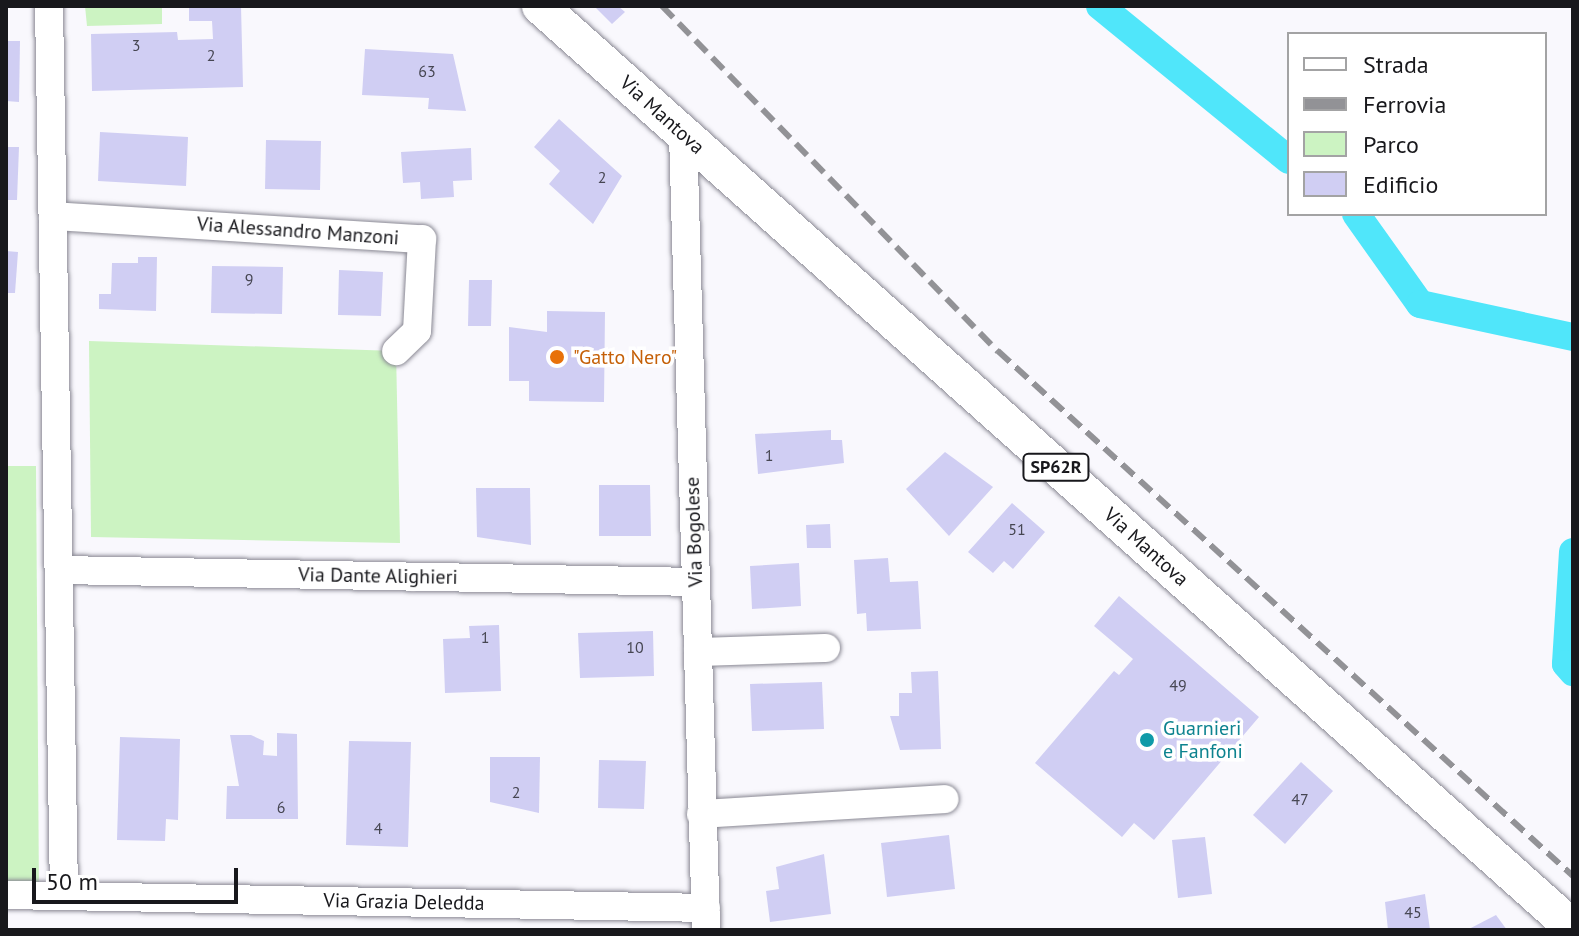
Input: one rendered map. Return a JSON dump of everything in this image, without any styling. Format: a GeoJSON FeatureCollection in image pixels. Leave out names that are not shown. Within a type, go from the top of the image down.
{"type":"FeatureCollection","features":[{"type":"Feature","properties":{"kind":"main road","name":"Via Mantova"},"geometry":{"type":"LineString","coordinates":[[540,6],[1573,928]]}},
{"type":"Feature","properties":{"kind":"street"},"geometry":{"type":"LineString","coordinates":[[49,6],[61,570],[64,896]]}},
{"type":"Feature","properties":{"kind":"street","name":"Via Bogolese"},"geometry":{"type":"LineString","coordinates":[[683,134],[706,919]]}},
{"type":"Feature","properties":{"kind":"street","name":"Via Alessandro Manzoni"},"geometry":{"type":"LineString","coordinates":[[53,216],[422,239],[417,331],[396,351]]}},
{"type":"Feature","properties":{"kind":"street","name":"Via Dante Alighieri"},"geometry":{"type":"LineString","coordinates":[[61,570],[696,582]]}},
{"type":"Feature","properties":{"kind":"street"},"geometry":{"type":"LineString","coordinates":[[698,652],[826,648]]}},
{"type":"Feature","properties":{"kind":"street"},"geometry":{"type":"LineString","coordinates":[[701,814],[945,799]]}},
{"type":"Feature","properties":{"kind":"street","name":"Via Grazia Deledda"},"geometry":{"type":"LineString","coordinates":[[6,895],[706,919]]}},
{"type":"Feature","properties":{"kind":"green space"},"geometry":{"type":"Polygon","coordinates":[[[85,6],[162,6],[162,24],[87,26],[85,6]]]}},
{"type":"Feature","properties":{"kind":"green space"},"geometry":{"type":"Polygon","coordinates":[[[89,341],[396,351],[400,543],[91,537],[89,341]]]}},
{"type":"Feature","properties":{"kind":"green space"},"geometry":{"type":"Polygon","coordinates":[[[6,466],[36,466],[39,896],[6,895],[6,466]]]}},
{"type":"Feature","properties":{"kind":"building"},"geometry":{"type":"Polygon","coordinates":[[[189,6],[241,6],[243,87],[92,91],[91,34],[177,32],[178,40],[213,39],[212,21],[189,21],[189,6]]]}},
{"type":"Feature","properties":{"kind":"building"},"geometry":{"type":"Polygon","coordinates":[[[594,6],[618,6],[625,12],[612,24],[594,6]]]}},
{"type":"Feature","properties":{"kind":"building"},"geometry":{"type":"Polygon","coordinates":[[[6,41],[20,41],[19,102],[6,101],[6,41]]]}},
{"type":"Feature","properties":{"kind":"building"},"geometry":{"type":"Polygon","coordinates":[[[365,49],[453,54],[466,111],[428,109],[429,98],[362,95],[365,49]]]}},
{"type":"Feature","properties":{"kind":"building"},"geometry":{"type":"Polygon","coordinates":[[[559,119],[622,176],[593,224],[549,184],[560,171],[534,147],[559,119]]]}},
{"type":"Feature","properties":{"kind":"building"},"geometry":{"type":"Polygon","coordinates":[[[100,132],[188,137],[186,186],[98,181],[100,132]]]}},
{"type":"Feature","properties":{"kind":"building"},"geometry":{"type":"Polygon","coordinates":[[[266,140],[321,141],[320,190],[265,189],[266,140]]]}},
{"type":"Feature","properties":{"kind":"building"},"geometry":{"type":"Polygon","coordinates":[[[6,147],[19,147],[17,200],[6,200],[6,147]]]}},
{"type":"Feature","properties":{"kind":"building"},"geometry":{"type":"Polygon","coordinates":[[[471,148],[472,180],[453,181],[454,197],[421,199],[420,182],[403,183],[401,152],[471,148]]]}},
{"type":"Feature","properties":{"kind":"building"},"geometry":{"type":"Polygon","coordinates":[[[6,251],[18,252],[15,293],[6,293],[6,251]]]}},
{"type":"Feature","properties":{"kind":"building"},"geometry":{"type":"Polygon","coordinates":[[[138,257],[157,257],[156,311],[99,309],[99,294],[111,294],[112,263],[138,263],[138,257]]]}},
{"type":"Feature","properties":{"kind":"building"},"geometry":{"type":"Polygon","coordinates":[[[212,266],[283,267],[282,314],[211,313],[212,266]]]}},
{"type":"Feature","properties":{"kind":"building"},"geometry":{"type":"Polygon","coordinates":[[[339,270],[383,272],[381,316],[338,315],[339,270]]]}},
{"type":"Feature","properties":{"kind":"building"},"geometry":{"type":"Polygon","coordinates":[[[469,280],[492,280],[491,326],[468,326],[469,280]]]}},
{"type":"Feature","properties":{"kind":"building","name":"\"Gatto Nero\""},"geometry":{"type":"Polygon","coordinates":[[[547,311],[605,312],[604,402],[529,401],[529,381],[509,381],[509,327],[547,332],[547,311]]]}},
{"type":"Feature","properties":{"kind":"building"},"geometry":{"type":"Polygon","coordinates":[[[831,430],[831,440],[842,440],[844,463],[758,474],[755,434],[831,430]]]}},
{"type":"Feature","properties":{"kind":"building"},"geometry":{"type":"Polygon","coordinates":[[[945,452],[993,487],[949,536],[906,489],[945,452]]]}},
{"type":"Feature","properties":{"kind":"building"},"geometry":{"type":"Polygon","coordinates":[[[599,485],[650,485],[651,536],[599,536],[599,485]]]}},
{"type":"Feature","properties":{"kind":"building"},"geometry":{"type":"Polygon","coordinates":[[[476,488],[530,488],[531,545],[477,537],[476,488]]]}},
{"type":"Feature","properties":{"kind":"building"},"geometry":{"type":"Polygon","coordinates":[[[1012,503],[1045,532],[1013,569],[1004,561],[993,573],[968,552],[1012,503]]]}},
{"type":"Feature","properties":{"kind":"building"},"geometry":{"type":"Polygon","coordinates":[[[830,524],[831,548],[807,548],[806,525],[830,524]]]}},
{"type":"Feature","properties":{"kind":"building"},"geometry":{"type":"Polygon","coordinates":[[[888,558],[890,582],[918,581],[921,629],[867,631],[866,613],[857,614],[854,560],[888,558]]]}},
{"type":"Feature","properties":{"kind":"building"},"geometry":{"type":"Polygon","coordinates":[[[799,563],[801,606],[752,609],[750,566],[799,563]]]}},
{"type":"Feature","properties":{"kind":"building","name":"Guarnieri e Fanfoni"},"geometry":{"type":"Polygon","coordinates":[[[1119,596],[1259,717],[1154,840],[1134,823],[1122,837],[1035,763],[1114,671],[1119,675],[1133,659],[1094,626],[1119,596]]]}},
{"type":"Feature","properties":{"kind":"building"},"geometry":{"type":"Polygon","coordinates":[[[499,625],[501,691],[445,693],[443,639],[470,638],[469,626],[499,625]]]}},
{"type":"Feature","properties":{"kind":"building"},"geometry":{"type":"Polygon","coordinates":[[[653,631],[654,676],[580,678],[578,633],[653,631]]]}},
{"type":"Feature","properties":{"kind":"building"},"geometry":{"type":"Polygon","coordinates":[[[938,671],[941,749],[900,750],[890,716],[899,716],[899,693],[912,693],[911,672],[938,671]]]}},
{"type":"Feature","properties":{"kind":"building"},"geometry":{"type":"Polygon","coordinates":[[[822,682],[824,729],[752,731],[750,684],[822,682]]]}},
{"type":"Feature","properties":{"kind":"building"},"geometry":{"type":"Polygon","coordinates":[[[277,733],[297,734],[298,819],[226,819],[227,786],[239,786],[230,735],[251,735],[264,741],[263,755],[277,756],[277,733]]]}},
{"type":"Feature","properties":{"kind":"building"},"geometry":{"type":"Polygon","coordinates":[[[120,737],[180,739],[178,820],[166,819],[165,841],[117,840],[120,737]]]}},
{"type":"Feature","properties":{"kind":"building"},"geometry":{"type":"Polygon","coordinates":[[[349,741],[411,742],[408,847],[346,845],[349,741]]]}},
{"type":"Feature","properties":{"kind":"building"},"geometry":{"type":"Polygon","coordinates":[[[490,757],[540,757],[539,813],[490,802],[490,757]]]}},
{"type":"Feature","properties":{"kind":"building"},"geometry":{"type":"Polygon","coordinates":[[[599,760],[646,761],[644,809],[598,808],[599,760]]]}},
{"type":"Feature","properties":{"kind":"building"},"geometry":{"type":"Polygon","coordinates":[[[1301,762],[1333,791],[1285,844],[1253,815],[1301,762]]]}},
{"type":"Feature","properties":{"kind":"building"},"geometry":{"type":"Polygon","coordinates":[[[949,835],[955,889],[887,897],[881,843],[949,835]]]}},
{"type":"Feature","properties":{"kind":"building"},"geometry":{"type":"Polygon","coordinates":[[[1205,837],[1212,894],[1178,898],[1172,840],[1205,837]]]}},
{"type":"Feature","properties":{"kind":"building"},"geometry":{"type":"Polygon","coordinates":[[[824,854],[831,914],[770,922],[766,891],[779,889],[776,867],[824,854]]]}},
{"type":"Feature","properties":{"kind":"building"},"geometry":{"type":"Polygon","coordinates":[[[1425,894],[1430,930],[1388,930],[1385,902],[1425,894]]]}},
{"type":"Feature","properties":{"kind":"building"},"geometry":{"type":"Polygon","coordinates":[[[1496,915],[1507,930],[1467,930],[1496,915]]]}},
{"type":"Feature","properties":{"kind":"waterway"},"geometry":{"type":"LineString","coordinates":[[1100,6],[1287,158]]}},
{"type":"Feature","properties":{"kind":"waterway"},"geometry":{"type":"LineString","coordinates":[[1357,216],[1420,304],[1573,337]]}},
{"type":"Feature","properties":{"kind":"waterway"},"geometry":{"type":"LineString","coordinates":[[1573,552],[1566,664],[1573,672]]}},
{"type":"Feature","properties":{"kind":"railway"},"geometry":{"type":"LineString","coordinates":[[662,6],[998,351],[1573,876]]}},
{"type":"Feature","properties":{"kind":"place","name":"\"Gatto Nero\""},"geometry":{"type":"Point","coordinates":[557,357]}},
{"type":"Feature","properties":{"kind":"place","name":"Guarnieri e Fanfoni"},"geometry":{"type":"Point","coordinates":[1147,740]}}]}
